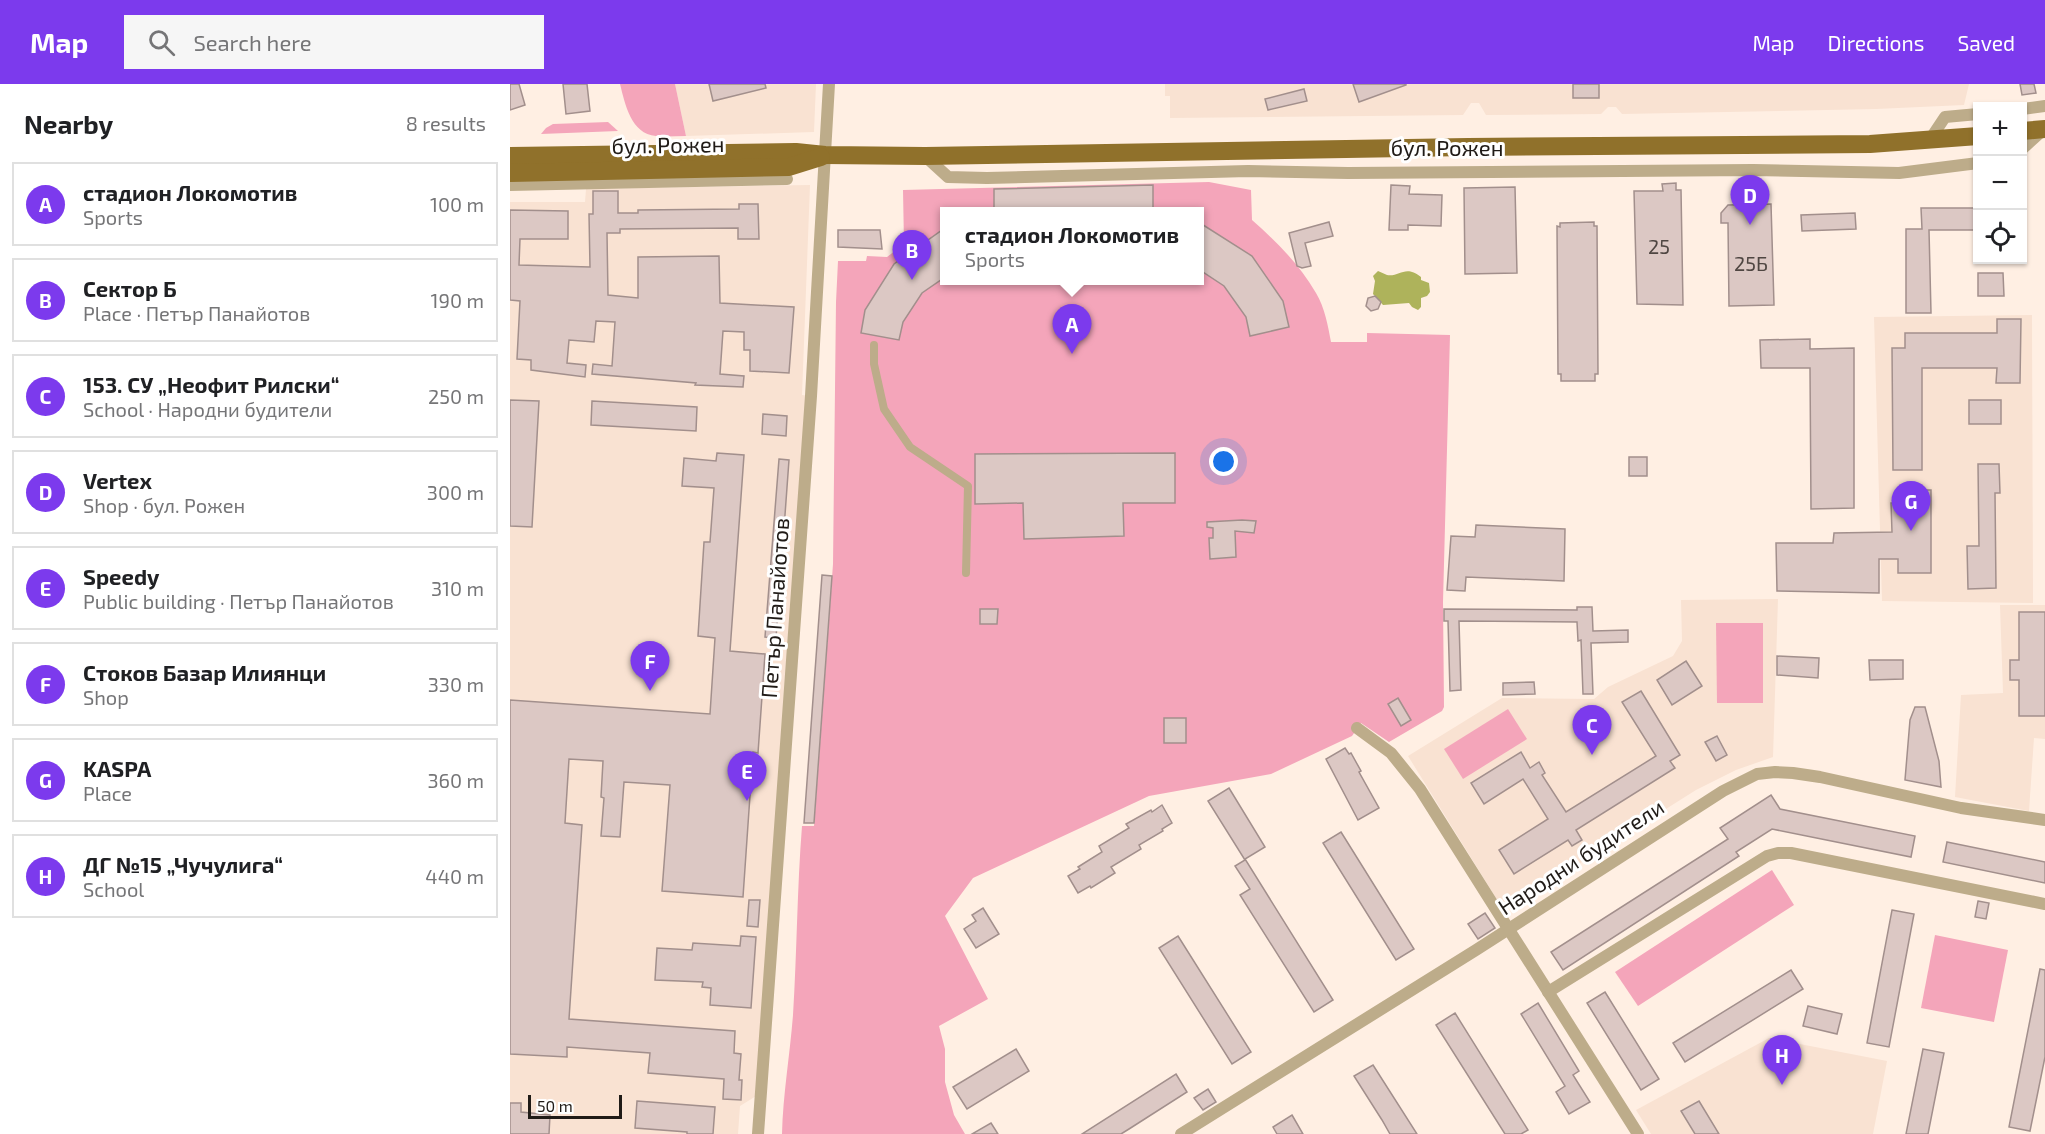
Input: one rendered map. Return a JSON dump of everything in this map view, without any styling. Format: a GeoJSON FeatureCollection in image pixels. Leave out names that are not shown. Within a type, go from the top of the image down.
{"type":"FeatureCollection","features":[{"type":"Feature","properties":{"kind":"main road"},"geometry":{"type":"LineString","coordinates":[[2027,131],[2044,129]]}},
{"type":"Feature","properties":{"kind":"main road","name":"бул. Рожен"},"geometry":{"type":"LineString","coordinates":[[510,156],[796,152],[825,155],[926,156],[1870,144],[1973,136]]}},
{"type":"Feature","properties":{"kind":"main road","name":"бул. Рожен"},"geometry":{"type":"LineString","coordinates":[[510,172],[789,167],[825,155]]}},
{"type":"Feature","properties":{"kind":"street","name":"Петър Панайотов"},"geometry":{"type":"LineString","coordinates":[[758,1134],[810,409],[829,84]]}},
{"type":"Feature","properties":{"kind":"street"},"geometry":{"type":"LineString","coordinates":[[2027,108],[2045,106]]}},
{"type":"Feature","properties":{"kind":"street"},"geometry":{"type":"LineString","coordinates":[[1929,141],[1945,117],[1973,114]]}},
{"type":"Feature","properties":{"kind":"street"},"geometry":{"type":"LineString","coordinates":[[2027,144],[2044,129]]}},
{"type":"Feature","properties":{"kind":"street","name":"бул. Рожен"},"geometry":{"type":"LineString","coordinates":[[926,156],[948,177],[987,178],[1248,171],[1348,173],[1753,170],[1899,172],[1973,163]]}},
{"type":"Feature","properties":{"kind":"street","name":"бул. Рожен"},"geometry":{"type":"LineString","coordinates":[[510,186],[787,179]]}},
{"type":"Feature","properties":{"kind":"street"},"geometry":{"type":"LineString","coordinates":[[874,345],[877,375],[885,409],[909,447],[968,486],[966,573]]}},
{"type":"Feature","properties":{"kind":"street"},"geometry":{"type":"LineString","coordinates":[[1357,729],[1391,753],[1420,789],[1638,1134]]}},
{"type":"Feature","properties":{"kind":"street","name":"Народни будители"},"geometry":{"type":"LineString","coordinates":[[1182,1134],[1509,929],[1723,791],[1756,774],[1775,772],[1820,777],[1960,808],[2045,820]]}},
{"type":"Feature","properties":{"kind":"street"},"geometry":{"type":"LineString","coordinates":[[1548,992],[1767,856],[1778,853],[1791,853],[2045,904]]}},
{"type":"Feature","properties":{"kind":"shaded area"},"geometry":{"type":"Polygon","coordinates":[[[620,84],[675,84],[686,136],[656,136],[641,130],[630,117],[620,84]]]}},
{"type":"Feature","properties":{"kind":"shaded area"},"geometry":{"type":"Polygon","coordinates":[[[675,84],[816,84],[814,132],[686,136],[675,84]]]}},
{"type":"Feature","properties":{"kind":"shaded area"},"geometry":{"type":"Polygon","coordinates":[[[1165,84],[1969,84],[1964,105],[1876,109],[1622,114],[1616,107],[1608,107],[1601,114],[1486,115],[1479,103],[1471,103],[1463,115],[1170,118],[1170,96],[1165,96],[1165,84]]]}},
{"type":"Feature","properties":{"kind":"shaded area"},"geometry":{"type":"Polygon","coordinates":[[[608,122],[618,131],[541,134],[553,124],[608,122]]]}},
{"type":"Feature","properties":{"kind":"shaded area"},"geometry":{"type":"Polygon","coordinates":[[[1209,182],[1251,190],[1252,220],[1287,254],[1309,282],[1322,305],[1331,342],[1367,342],[1367,333],[1450,335],[1443,602],[1444,707],[1442,711],[1389,742],[1361,723],[1352,736],[1271,774],[1149,796],[973,878],[945,916],[988,999],[939,1026],[945,1049],[945,1082],[954,1115],[965,1134],[782,1134],[793,1015],[802,826],[814,826],[833,564],[838,261],[866,261],[867,256],[887,257],[904,244],[903,190],[1209,182]]]}},
{"type":"Feature","properties":{"kind":"shaded area"},"geometry":{"type":"Polygon","coordinates":[[[810,185],[802,395],[811,396],[761,1093],[740,1106],[738,1134],[510,1134],[510,202],[585,202],[586,189],[810,185]]]}},
{"type":"Feature","properties":{"kind":"shaded area"},"geometry":{"type":"Polygon","coordinates":[[[1378,271],[1392,275],[1411,271],[1421,277],[1421,280],[1429,283],[1430,292],[1421,298],[1421,307],[1418,310],[1409,303],[1383,305],[1373,294],[1375,281],[1373,276],[1378,271]]]}},
{"type":"Feature","properties":{"kind":"shaded area"},"geometry":{"type":"Polygon","coordinates":[[[2032,315],[2033,603],[1882,601],[1874,317],[2032,315]]]}},
{"type":"Feature","properties":{"kind":"shaded area"},"geometry":{"type":"Polygon","coordinates":[[[1778,599],[1773,757],[1736,770],[1696,790],[1504,911],[1408,756],[1502,698],[1594,699],[1608,687],[1673,656],[1682,641],[1681,600],[1778,599]]]}},
{"type":"Feature","properties":{"kind":"shaded area"},"geometry":{"type":"Polygon","coordinates":[[[2000,605],[2045,605],[2045,739],[2034,738],[2029,811],[1955,797],[1961,695],[2003,693],[2000,605]]]}},
{"type":"Feature","properties":{"kind":"shaded area"},"geometry":{"type":"Polygon","coordinates":[[[1716,623],[1763,623],[1763,703],[1717,703],[1716,623]]]}},
{"type":"Feature","properties":{"kind":"shaded area"},"geometry":{"type":"Polygon","coordinates":[[[1508,709],[1527,739],[1463,779],[1444,749],[1508,709]]]}},
{"type":"Feature","properties":{"kind":"shaded area"},"geometry":{"type":"Polygon","coordinates":[[[1772,870],[1794,905],[1638,1006],[1615,972],[1772,870]]]}},
{"type":"Feature","properties":{"kind":"shaded area"},"geometry":{"type":"Polygon","coordinates":[[[1935,935],[2008,950],[1994,1022],[1921,1008],[1935,935]]]}},
{"type":"Feature","properties":{"kind":"shaded area"},"geometry":{"type":"Polygon","coordinates":[[[1769,1038],[1887,1061],[1873,1134],[1651,1134],[1636,1110],[1769,1038]]]}},
{"type":"Feature","properties":{"kind":"building"},"geometry":{"type":"Polygon","coordinates":[[[510,84],[519,84],[525,105],[510,110],[510,84]]]}},
{"type":"Feature","properties":{"kind":"building"},"geometry":{"type":"Polygon","coordinates":[[[563,84],[587,84],[590,111],[566,114],[563,84]]]}},
{"type":"Feature","properties":{"kind":"building"},"geometry":{"type":"Polygon","coordinates":[[[709,84],[765,84],[766,88],[713,101],[709,84]]]}},
{"type":"Feature","properties":{"kind":"building"},"geometry":{"type":"Polygon","coordinates":[[[1353,84],[1406,84],[1406,85],[1359,102],[1353,84]]]}},
{"type":"Feature","properties":{"kind":"building"},"geometry":{"type":"Polygon","coordinates":[[[1573,84],[1599,84],[1599,98],[1573,98],[1573,84]]]}},
{"type":"Feature","properties":{"kind":"building"},"geometry":{"type":"Polygon","coordinates":[[[2020,84],[2034,84],[2036,93],[2022,95],[2020,84]]]}},
{"type":"Feature","properties":{"kind":"building"},"geometry":{"type":"Polygon","coordinates":[[[1304,89],[1307,101],[1268,110],[1265,99],[1304,89]]]}},
{"type":"Feature","properties":{"kind":"building"},"geometry":{"type":"Polygon","coordinates":[[[1676,183],[1676,190],[1681,190],[1683,305],[1637,304],[1634,191],[1663,191],[1662,184],[1676,183]]]}},
{"type":"Feature","properties":{"kind":"building"},"geometry":{"type":"Polygon","coordinates":[[[1153,185],[1153,207],[994,207],[994,189],[1153,185]]]}},
{"type":"Feature","properties":{"kind":"building"},"geometry":{"type":"Polygon","coordinates":[[[1391,185],[1410,186],[1409,194],[1442,195],[1441,226],[1408,225],[1408,230],[1389,230],[1391,185]]]}},
{"type":"Feature","properties":{"kind":"building"},"geometry":{"type":"Polygon","coordinates":[[[1515,187],[1517,273],[1465,274],[1464,188],[1515,187]]]}},
{"type":"Feature","properties":{"kind":"building"},"geometry":{"type":"Polygon","coordinates":[[[593,191],[618,191],[618,213],[638,213],[638,210],[739,209],[739,204],[758,204],[759,239],[738,239],[738,228],[620,229],[620,233],[607,233],[608,295],[638,298],[638,257],[719,256],[720,303],[794,307],[789,373],[750,371],[750,350],[744,350],[744,332],[723,331],[720,374],[744,376],[743,387],[695,385],[696,383],[592,374],[593,364],[612,366],[615,322],[596,321],[594,342],[569,340],[567,363],[586,365],[585,377],[531,370],[531,360],[517,359],[520,301],[510,300],[510,210],[568,211],[568,239],[520,239],[519,265],[590,267],[589,214],[593,214],[593,191]]]}},
{"type":"Feature","properties":{"kind":"building"},"geometry":{"type":"Polygon","coordinates":[[[1771,204],[1774,305],[1729,306],[1728,223],[1721,223],[1721,213],[1728,205],[1771,204]]]}},
{"type":"Feature","properties":{"kind":"building"},"geometry":{"type":"Polygon","coordinates":[[[1921,208],[1973,208],[1973,230],[1929,230],[1931,313],[1906,313],[1906,229],[1922,229],[1921,208]]]}},
{"type":"Feature","properties":{"kind":"building"},"geometry":{"type":"Polygon","coordinates":[[[1855,213],[1856,229],[1802,231],[1801,215],[1855,213]]]}},
{"type":"Feature","properties":{"kind":"building"},"geometry":{"type":"Polygon","coordinates":[[[1329,222],[1333,236],[1305,243],[1311,266],[1302,268],[1297,266],[1289,233],[1329,222]]]}},
{"type":"Feature","properties":{"kind":"building"},"geometry":{"type":"Polygon","coordinates":[[[1594,222],[1594,226],[1597,226],[1598,374],[1595,374],[1595,381],[1561,381],[1561,374],[1558,374],[1557,226],[1560,227],[1560,223],[1594,222]]]}},
{"type":"Feature","properties":{"kind":"building"},"geometry":{"type":"Polygon","coordinates":[[[1204,226],[1252,256],[1283,301],[1289,327],[1250,336],[1246,317],[1224,286],[1204,273],[1204,226]]]}},
{"type":"Feature","properties":{"kind":"building"},"geometry":{"type":"Polygon","coordinates":[[[838,230],[880,230],[882,249],[838,247],[838,230]]]}},
{"type":"Feature","properties":{"kind":"building"},"geometry":{"type":"Polygon","coordinates":[[[940,232],[940,280],[922,293],[903,322],[899,340],[861,333],[865,310],[894,264],[940,232]]]}},
{"type":"Feature","properties":{"kind":"building"},"geometry":{"type":"Polygon","coordinates":[[[1978,273],[2003,273],[2004,296],[1978,296],[1978,273]]]}},
{"type":"Feature","properties":{"kind":"building"},"geometry":{"type":"Polygon","coordinates":[[[1375,296],[1381,302],[1378,309],[1371,311],[1366,306],[1368,298],[1375,296]]]}},
{"type":"Feature","properties":{"kind":"building"},"geometry":{"type":"Polygon","coordinates":[[[1997,319],[2021,319],[2020,383],[1996,383],[1997,368],[1922,368],[1922,470],[1893,470],[1892,348],[1905,348],[1905,333],[1997,333],[1997,319]]]}},
{"type":"Feature","properties":{"kind":"building"},"geometry":{"type":"Polygon","coordinates":[[[1810,339],[1810,349],[1854,348],[1854,508],[1811,509],[1810,368],[1761,368],[1760,340],[1810,339]]]}},
{"type":"Feature","properties":{"kind":"building"},"geometry":{"type":"Polygon","coordinates":[[[510,400],[539,401],[532,527],[510,526],[510,400]]]}},
{"type":"Feature","properties":{"kind":"building"},"geometry":{"type":"Polygon","coordinates":[[[1969,400],[2001,400],[2001,424],[1969,424],[1969,400]]]}},
{"type":"Feature","properties":{"kind":"building"},"geometry":{"type":"Polygon","coordinates":[[[592,401],[697,407],[696,431],[591,425],[592,401]]]}},
{"type":"Feature","properties":{"kind":"building"},"geometry":{"type":"Polygon","coordinates":[[[763,414],[787,416],[786,436],[762,434],[763,414]]]}},
{"type":"Feature","properties":{"kind":"building"},"geometry":{"type":"Polygon","coordinates":[[[717,453],[744,455],[730,651],[765,654],[758,753],[753,752],[743,897],[662,891],[670,785],[624,782],[620,837],[601,836],[604,798],[601,797],[603,761],[569,759],[565,823],[582,825],[569,1019],[735,1031],[734,1053],[741,1054],[739,1080],[742,1080],[741,1100],[723,1099],[724,1079],[648,1073],[650,1053],[567,1047],[567,1057],[510,1054],[510,700],[710,714],[715,638],[698,636],[704,542],[710,542],[714,488],[682,486],[684,458],[716,461],[717,453]]]}},
{"type":"Feature","properties":{"kind":"building"},"geometry":{"type":"Polygon","coordinates":[[[1175,453],[1175,503],[1123,503],[1124,536],[1024,539],[1023,503],[975,504],[975,454],[1175,453]]]}},
{"type":"Feature","properties":{"kind":"building"},"geometry":{"type":"Polygon","coordinates":[[[1629,457],[1647,457],[1647,476],[1629,476],[1629,457]]]}},
{"type":"Feature","properties":{"kind":"building"},"geometry":{"type":"Polygon","coordinates":[[[779,459],[789,460],[776,638],[765,637],[779,459]]]}},
{"type":"Feature","properties":{"kind":"building"},"geometry":{"type":"Polygon","coordinates":[[[1978,464],[1999,464],[2000,493],[1995,493],[1996,588],[1968,589],[1967,546],[1979,546],[1978,464]]]}},
{"type":"Feature","properties":{"kind":"building"},"geometry":{"type":"Polygon","coordinates":[[[1899,490],[1931,490],[1931,573],[1898,573],[1898,559],[1879,559],[1879,593],[1777,591],[1776,543],[1833,543],[1834,533],[1892,532],[1891,503],[1899,503],[1899,490]]]}},
{"type":"Feature","properties":{"kind":"building"},"geometry":{"type":"Polygon","coordinates":[[[1256,521],[1254,533],[1235,531],[1236,557],[1210,559],[1209,538],[1213,538],[1213,528],[1207,527],[1207,522],[1256,521]]]}},
{"type":"Feature","properties":{"kind":"building"},"geometry":{"type":"Polygon","coordinates":[[[1476,525],[1565,529],[1564,581],[1466,577],[1465,591],[1447,590],[1451,536],[1475,537],[1476,525]]]}},
{"type":"Feature","properties":{"kind":"building"},"geometry":{"type":"Polygon","coordinates":[[[822,575],[832,576],[814,823],[804,823],[822,575]]]}},
{"type":"Feature","properties":{"kind":"building"},"geometry":{"type":"Polygon","coordinates":[[[1577,607],[1592,607],[1593,631],[1628,630],[1628,642],[1591,643],[1593,694],[1583,694],[1581,640],[1578,641],[1577,622],[1459,621],[1461,690],[1450,691],[1448,621],[1444,621],[1444,609],[1577,610],[1577,607]]]}},
{"type":"Feature","properties":{"kind":"building"},"geometry":{"type":"Polygon","coordinates":[[[980,609],[998,609],[997,624],[980,624],[980,609]]]}},
{"type":"Feature","properties":{"kind":"building"},"geometry":{"type":"Polygon","coordinates":[[[2019,612],[2045,612],[2045,716],[2019,716],[2019,680],[2010,680],[2010,660],[2019,660],[2019,612]]]}},
{"type":"Feature","properties":{"kind":"building"},"geometry":{"type":"Polygon","coordinates":[[[1777,656],[1819,658],[1818,678],[1777,675],[1777,656]]]}},
{"type":"Feature","properties":{"kind":"building"},"geometry":{"type":"Polygon","coordinates":[[[1869,660],[1903,660],[1903,679],[1870,680],[1869,660]]]}},
{"type":"Feature","properties":{"kind":"building"},"geometry":{"type":"Polygon","coordinates":[[[1686,661],[1702,686],[1672,705],[1657,680],[1686,661]]]}},
{"type":"Feature","properties":{"kind":"building"},"geometry":{"type":"Polygon","coordinates":[[[1534,682],[1535,694],[1503,695],[1503,683],[1534,682]]]}},
{"type":"Feature","properties":{"kind":"building"},"geometry":{"type":"Polygon","coordinates":[[[1641,691],[1680,755],[1670,761],[1675,768],[1576,830],[1582,840],[1572,846],[1568,840],[1514,874],[1499,850],[1548,819],[1523,779],[1484,804],[1471,783],[1521,752],[1530,768],[1539,762],[1545,773],[1542,775],[1566,812],[1656,756],[1622,702],[1641,691]]]}},
{"type":"Feature","properties":{"kind":"building"},"geometry":{"type":"Polygon","coordinates":[[[1398,698],[1411,720],[1401,726],[1388,704],[1398,698]]]}},
{"type":"Feature","properties":{"kind":"building"},"geometry":{"type":"Polygon","coordinates":[[[1915,707],[1925,707],[1939,761],[1941,787],[1905,780],[1910,720],[1915,707]]]}},
{"type":"Feature","properties":{"kind":"building"},"geometry":{"type":"Polygon","coordinates":[[[1164,718],[1186,718],[1186,743],[1164,743],[1164,718]]]}},
{"type":"Feature","properties":{"kind":"building"},"geometry":{"type":"Polygon","coordinates":[[[1717,736],[1727,755],[1716,761],[1705,742],[1717,736]]]}},
{"type":"Feature","properties":{"kind":"building"},"geometry":{"type":"Polygon","coordinates":[[[1345,748],[1349,754],[1351,753],[1379,808],[1358,820],[1326,759],[1345,748]]]}},
{"type":"Feature","properties":{"kind":"building"},"geometry":{"type":"Polygon","coordinates":[[[1229,788],[1265,847],[1245,859],[1333,1000],[1314,1012],[1240,895],[1250,889],[1235,866],[1245,860],[1208,801],[1229,788]]]}},
{"type":"Feature","properties":{"kind":"building"},"geometry":{"type":"Polygon","coordinates":[[[1771,795],[1780,809],[1915,836],[1911,857],[1772,829],[1736,852],[1739,856],[1563,970],[1551,952],[1728,839],[1720,828],[1771,795]]]}},
{"type":"Feature","properties":{"kind":"building"},"geometry":{"type":"Polygon","coordinates":[[[1162,805],[1172,823],[1139,845],[1141,849],[1111,867],[1115,873],[1078,893],[1068,876],[1102,852],[1099,846],[1129,828],[1126,824],[1162,805]]]}},
{"type":"Feature","properties":{"kind":"building"},"geometry":{"type":"Polygon","coordinates":[[[1341,832],[1414,949],[1396,960],[1323,843],[1341,832]]]}},
{"type":"Feature","properties":{"kind":"building"},"geometry":{"type":"Polygon","coordinates":[[[1947,842],[2045,862],[2045,883],[1943,862],[1947,842]]]}},
{"type":"Feature","properties":{"kind":"building"},"geometry":{"type":"Polygon","coordinates":[[[749,900],[760,900],[758,927],[747,926],[749,900]]]}},
{"type":"Feature","properties":{"kind":"building"},"geometry":{"type":"Polygon","coordinates":[[[1978,901],[1989,903],[1986,919],[1975,917],[1978,901]]]}},
{"type":"Feature","properties":{"kind":"building"},"geometry":{"type":"Polygon","coordinates":[[[983,908],[999,934],[976,948],[964,929],[976,921],[972,915],[983,908]]]}},
{"type":"Feature","properties":{"kind":"building"},"geometry":{"type":"Polygon","coordinates":[[[1892,910],[1914,914],[1889,1047],[1867,1043],[1892,910]]]}},
{"type":"Feature","properties":{"kind":"building"},"geometry":{"type":"Polygon","coordinates":[[[1485,913],[1495,928],[1478,939],[1468,924],[1485,913]]]}},
{"type":"Feature","properties":{"kind":"building"},"geometry":{"type":"Polygon","coordinates":[[[741,936],[756,937],[751,1008],[710,1005],[711,988],[702,987],[703,982],[655,980],[657,948],[692,950],[693,943],[740,946],[741,936]]]}},
{"type":"Feature","properties":{"kind":"building"},"geometry":{"type":"Polygon","coordinates":[[[1178,936],[1251,1052],[1232,1064],[1159,948],[1178,936]]]}},
{"type":"Feature","properties":{"kind":"building"},"geometry":{"type":"Polygon","coordinates":[[[2040,969],[2045,970],[2045,1057],[2030,1131],[2009,1127],[2040,969]]]}},
{"type":"Feature","properties":{"kind":"building"},"geometry":{"type":"Polygon","coordinates":[[[1791,970],[1803,989],[1685,1062],[1673,1043],[1791,970]]]}},
{"type":"Feature","properties":{"kind":"building"},"geometry":{"type":"Polygon","coordinates":[[[1605,992],[1659,1079],[1641,1090],[1587,1003],[1605,992]]]}},
{"type":"Feature","properties":{"kind":"building"},"geometry":{"type":"Polygon","coordinates":[[[1538,1003],[1579,1071],[1573,1075],[1590,1102],[1569,1114],[1556,1092],[1565,1086],[1521,1014],[1538,1003]]]}},
{"type":"Feature","properties":{"kind":"building"},"geometry":{"type":"Polygon","coordinates":[[[1808,1006],[1842,1014],[1837,1034],[1803,1026],[1808,1006]]]}},
{"type":"Feature","properties":{"kind":"building"},"geometry":{"type":"Polygon","coordinates":[[[1455,1013],[1528,1130],[1521,1134],[1505,1134],[1436,1025],[1455,1013]]]}},
{"type":"Feature","properties":{"kind":"building"},"geometry":{"type":"Polygon","coordinates":[[[1016,1049],[1029,1071],[967,1109],[953,1087],[1016,1049]]]}},
{"type":"Feature","properties":{"kind":"building"},"geometry":{"type":"Polygon","coordinates":[[[1923,1049],[1944,1053],[1928,1134],[1906,1134],[1923,1049]]]}},
{"type":"Feature","properties":{"kind":"building"},"geometry":{"type":"Polygon","coordinates":[[[1373,1065],[1417,1134],[1390,1134],[1354,1076],[1373,1065]]]}},
{"type":"Feature","properties":{"kind":"building"},"geometry":{"type":"Polygon","coordinates":[[[1176,1074],[1187,1092],[1121,1134],[1082,1134],[1176,1074]]]}},
{"type":"Feature","properties":{"kind":"building"},"geometry":{"type":"Polygon","coordinates":[[[1208,1089],[1216,1102],[1203,1110],[1194,1098],[1208,1089]]]}},
{"type":"Feature","properties":{"kind":"building"},"geometry":{"type":"Polygon","coordinates":[[[637,1101],[715,1107],[713,1134],[687,1134],[687,1132],[635,1128],[637,1101]]]}},
{"type":"Feature","properties":{"kind":"building"},"geometry":{"type":"Polygon","coordinates":[[[1699,1101],[1719,1134],[1695,1134],[1681,1111],[1699,1101]]]}},
{"type":"Feature","properties":{"kind":"building"},"geometry":{"type":"Polygon","coordinates":[[[510,1103],[521,1103],[521,1112],[550,1115],[549,1134],[510,1134],[510,1103]]]}},
{"type":"Feature","properties":{"kind":"building"},"geometry":{"type":"Polygon","coordinates":[[[1292,1115],[1303,1134],[1277,1134],[1273,1127],[1292,1115]]]}},
{"type":"Feature","properties":{"kind":"building"},"geometry":{"type":"Polygon","coordinates":[[[991,1123],[998,1134],[972,1134],[991,1123]]]}},
{"type":"Feature","properties":{"kind":"place","name":"Vertex"},"geometry":{"type":"Point","coordinates":[1750,225]}},
{"type":"Feature","properties":{"kind":"place","name":"Сектор Б"},"geometry":{"type":"Point","coordinates":[912,280]}},
{"type":"Feature","properties":{"kind":"place","name":"стадион Локомотив"},"geometry":{"type":"Point","coordinates":[1072,354]}},
{"type":"Feature","properties":{"kind":"place","name":"KASPA"},"geometry":{"type":"Point","coordinates":[1911,531]}},
{"type":"Feature","properties":{"kind":"place","name":"Стоков Базар Илиянци"},"geometry":{"type":"Point","coordinates":[650,691]}},
{"type":"Feature","properties":{"kind":"place","name":"153. СУ „Неофит Рилски“"},"geometry":{"type":"Point","coordinates":[1592,755]}},
{"type":"Feature","properties":{"kind":"place","name":"Speedy"},"geometry":{"type":"Point","coordinates":[747,801]}},
{"type":"Feature","properties":{"kind":"place","name":"ДГ №15 „Чучулига“"},"geometry":{"type":"Point","coordinates":[1782,1085]}}]}
